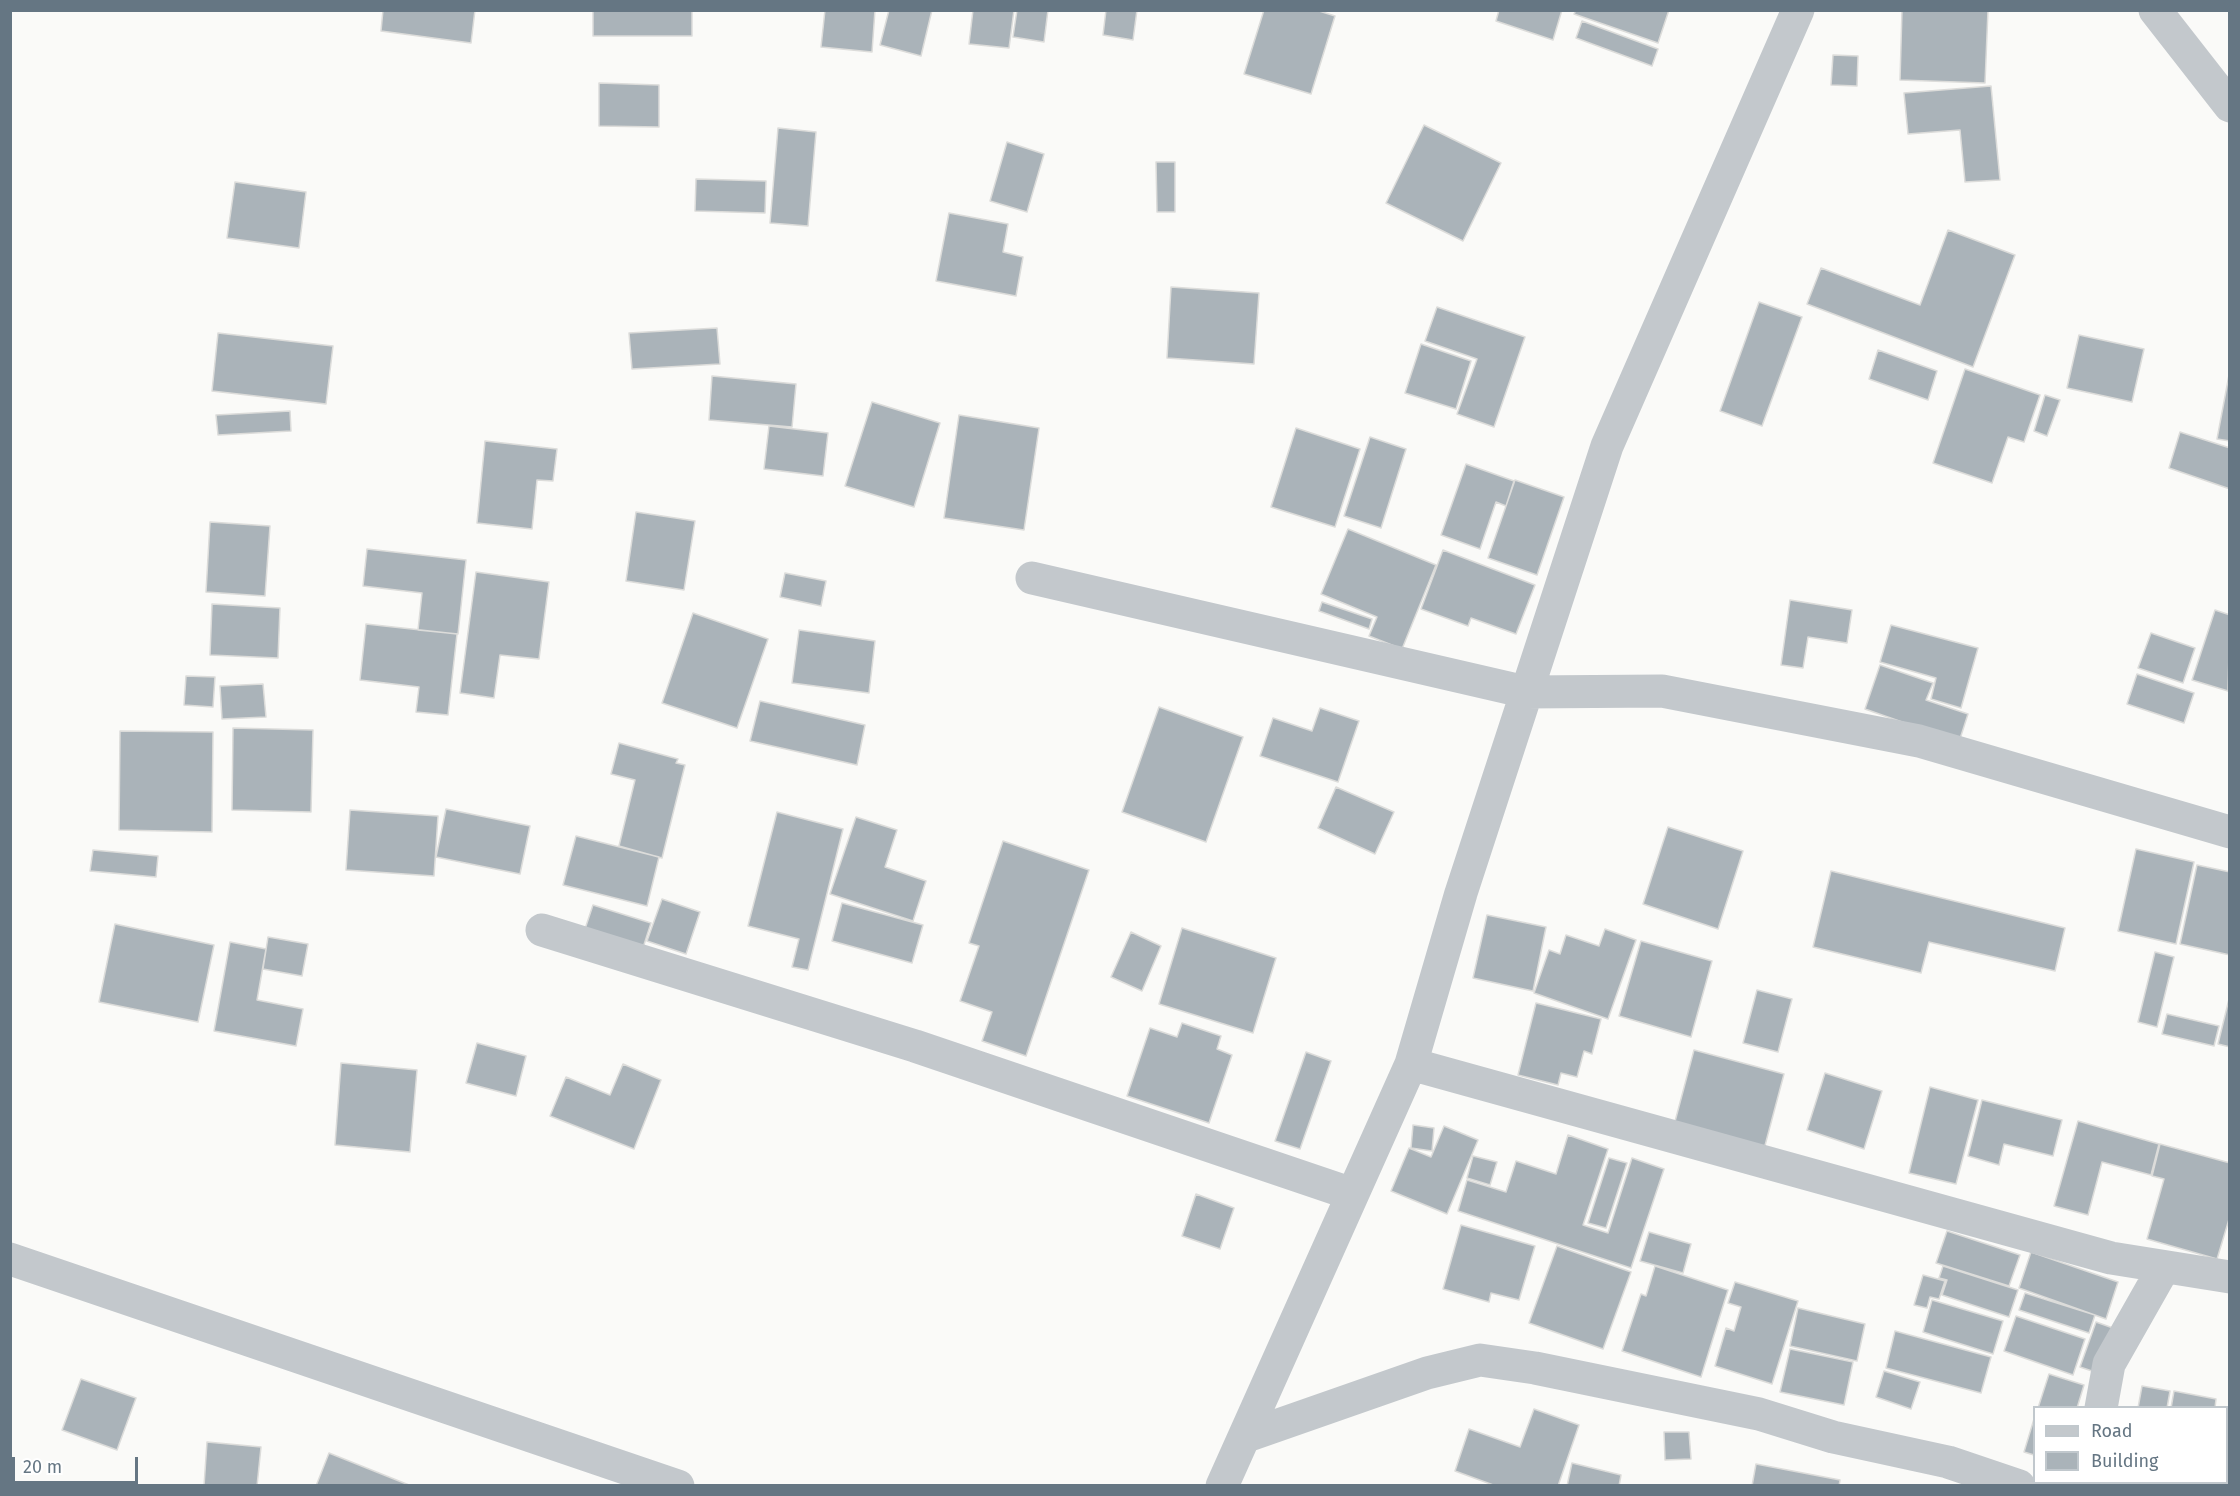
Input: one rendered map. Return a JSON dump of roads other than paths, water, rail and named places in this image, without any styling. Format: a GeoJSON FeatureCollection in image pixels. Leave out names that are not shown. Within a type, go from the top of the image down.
{"type":"FeatureCollection","features":[{"type":"Feature","properties":{"kind":"street"},"geometry":{"type":"LineString","coordinates":[[1222,1485],[1411,1064],[1461,893],[1606,446],[1798,10]]}},
{"type":"Feature","properties":{"kind":"street"},"geometry":{"type":"LineString","coordinates":[[2155,10],[2229,106]]}},
{"type":"Feature","properties":{"kind":"street"},"geometry":{"type":"LineString","coordinates":[[1032,578],[1526,692],[1662,691],[1919,741],[2229,832]]}},
{"type":"Feature","properties":{"kind":"street"},"geometry":{"type":"LineString","coordinates":[[542,930],[915,1046],[1352,1194]]}},
{"type":"Feature","properties":{"kind":"street"},"geometry":{"type":"LineString","coordinates":[[1411,1064],[2111,1258],[2229,1276]]}},
{"type":"Feature","properties":{"kind":"street"},"geometry":{"type":"LineString","coordinates":[[10,1259],[678,1485]]}},
{"type":"Feature","properties":{"kind":"street"},"geometry":{"type":"LineString","coordinates":[[2101,1406],[2109,1364],[2164,1267]]}},
{"type":"Feature","properties":{"kind":"street"},"geometry":{"type":"LineString","coordinates":[[1244,1437],[1427,1373],[1480,1360],[1535,1368],[1759,1414],[1833,1437],[1948,1462],[2019,1485]]}}]}
